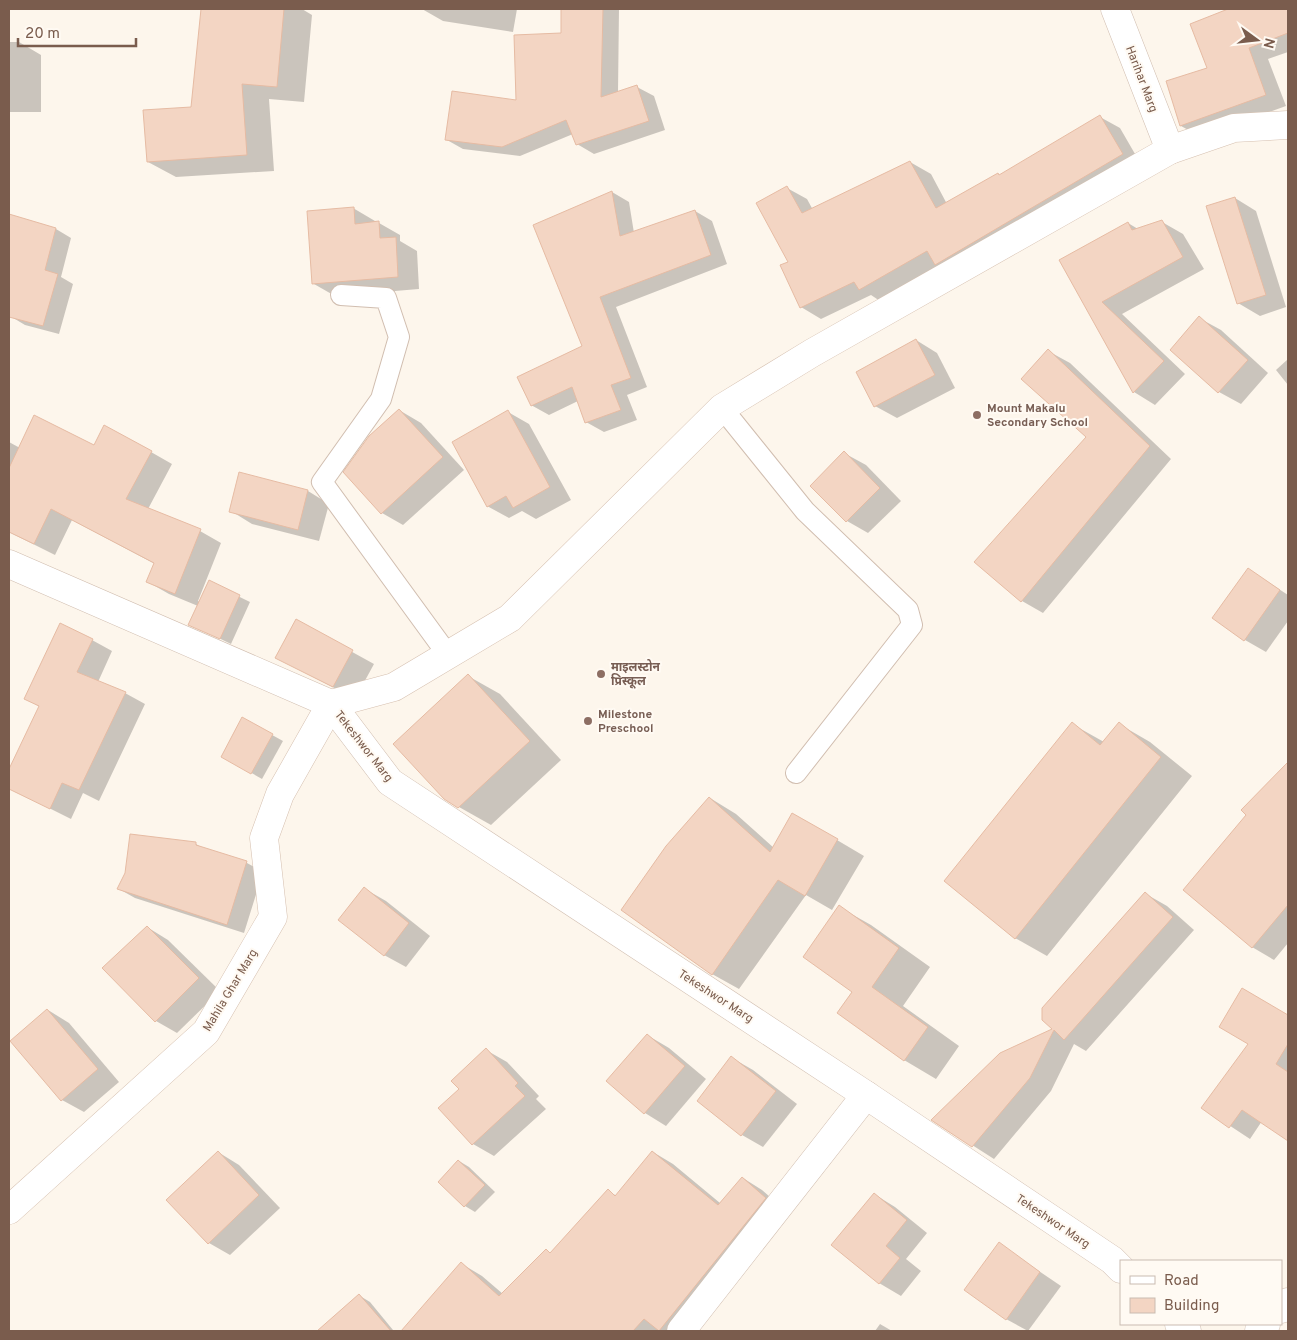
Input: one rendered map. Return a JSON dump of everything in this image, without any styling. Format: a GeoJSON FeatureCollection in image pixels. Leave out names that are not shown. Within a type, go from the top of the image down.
{"type":"FeatureCollection","features":[{"type":"Feature","properties":{"kind":"street","name":"Harihar Marg"},"geometry":{"type":"LineString","coordinates":[[1115,9],[1170,150]]}},
{"type":"Feature","properties":{"kind":"street"},"geometry":{"type":"LineString","coordinates":[[9,564],[332,704],[394,687],[510,618],[722,408],[812,353],[1170,150],[1234,128],[1288,125]]}},
{"type":"Feature","properties":{"kind":"street","name":"Tekeshwor Marg"},"geometry":{"type":"LineString","coordinates":[[332,704],[390,782],[866,1095],[1120,1267]]}},
{"type":"Feature","properties":{"kind":"street","name":"Mahila Ghar Marg"},"geometry":{"type":"LineString","coordinates":[[9,1210],[206,1032],[273,917],[264,838],[280,794],[332,704]]}},
{"type":"Feature","properties":{"kind":"street"},"geometry":{"type":"LineString","coordinates":[[681,1331],[866,1095]]}},
{"type":"Feature","properties":{"kind":"lane"},"geometry":{"type":"LineString","coordinates":[[341,294],[386,298],[399,336],[381,399],[322,482],[448,655]]}},
{"type":"Feature","properties":{"kind":"lane"},"geometry":{"type":"LineString","coordinates":[[722,408],[805,511],[908,610],[912,625],[796,773]]}},
{"type":"Feature","properties":{"kind":"building"},"geometry":{"type":"Polygon","coordinates":[[[201,9],[284,9],[277,87],[242,84],[247,155],[147,162],[143,110],[191,107],[201,9]]]}},
{"type":"Feature","properties":{"kind":"building"},"geometry":{"type":"Polygon","coordinates":[[[561,9],[603,9],[601,97],[637,85],[649,121],[576,145],[566,120],[502,147],[445,140],[452,91],[516,100],[514,35],[561,33],[561,9]]]}},
{"type":"Feature","properties":{"kind":"building"},"geometry":{"type":"Polygon","coordinates":[[[1228,9],[1288,9],[1288,33],[1249,48],[1266,95],[1180,126],[1166,81],[1207,68],[1190,24],[1228,9]]]}},
{"type":"Feature","properties":{"kind":"building"},"geometry":{"type":"Polygon","coordinates":[[[1100,115],[1123,154],[935,265],[927,251],[859,290],[854,282],[800,308],[780,265],[788,262],[756,203],[787,186],[802,213],[910,161],[936,208],[998,173],[999,175],[1100,115]]]}},
{"type":"Feature","properties":{"kind":"building"},"geometry":{"type":"Polygon","coordinates":[[[612,191],[620,236],[695,210],[711,255],[600,297],[631,378],[611,385],[621,410],[585,423],[572,387],[531,406],[517,377],[582,346],[533,225],[612,191]]]}},
{"type":"Feature","properties":{"kind":"building"},"geometry":{"type":"Polygon","coordinates":[[[1235,197],[1266,295],[1237,304],[1206,206],[1235,197]]]}},
{"type":"Feature","properties":{"kind":"building"},"geometry":{"type":"Polygon","coordinates":[[[354,207],[355,224],[379,221],[380,238],[396,237],[398,277],[312,284],[307,211],[354,207]]]}},
{"type":"Feature","properties":{"kind":"building"},"geometry":{"type":"Polygon","coordinates":[[[9,214],[56,228],[45,270],[58,274],[43,326],[9,317],[9,214]]]}},
{"type":"Feature","properties":{"kind":"building"},"geometry":{"type":"Polygon","coordinates":[[[1162,220],[1183,257],[1102,302],[1164,361],[1133,393],[1059,260],[1128,222],[1132,230],[1162,220]]]}},
{"type":"Feature","properties":{"kind":"building"},"geometry":{"type":"Polygon","coordinates":[[[1199,316],[1248,360],[1218,393],[1170,350],[1199,316]]]}},
{"type":"Feature","properties":{"kind":"building"},"geometry":{"type":"Polygon","coordinates":[[[916,339],[935,375],[874,407],[856,372],[916,339]]]}},
{"type":"Feature","properties":{"kind":"building"},"geometry":{"type":"Polygon","coordinates":[[[1048,349],[1150,446],[1021,602],[974,562],[1086,437],[1021,379],[1048,349]]]}},
{"type":"Feature","properties":{"kind":"building"},"geometry":{"type":"Polygon","coordinates":[[[399,409],[443,457],[381,514],[343,472],[369,436],[399,409]]]}},
{"type":"Feature","properties":{"kind":"building"},"geometry":{"type":"Polygon","coordinates":[[[508,410],[550,487],[513,508],[506,496],[487,507],[452,442],[508,410]]]}},
{"type":"Feature","properties":{"kind":"building"},"geometry":{"type":"Polygon","coordinates":[[[34,415],[94,445],[104,425],[152,451],[126,499],[201,529],[175,594],[146,582],[154,563],[51,509],[34,544],[9,532],[9,468],[34,415]]]}},
{"type":"Feature","properties":{"kind":"building"},"geometry":{"type":"Polygon","coordinates":[[[844,451],[880,488],[846,522],[810,486],[844,451]]]}},
{"type":"Feature","properties":{"kind":"building"},"geometry":{"type":"Polygon","coordinates":[[[239,472],[308,490],[298,530],[229,512],[239,472]]]}},
{"type":"Feature","properties":{"kind":"building"},"geometry":{"type":"Polygon","coordinates":[[[1248,568],[1280,590],[1244,641],[1212,618],[1248,568]]]}},
{"type":"Feature","properties":{"kind":"building"},"geometry":{"type":"Polygon","coordinates":[[[209,580],[240,595],[220,639],[188,625],[209,580]]]}},
{"type":"Feature","properties":{"kind":"building"},"geometry":{"type":"Polygon","coordinates":[[[296,619],[353,650],[333,687],[275,658],[296,619]]]}},
{"type":"Feature","properties":{"kind":"building"},"geometry":{"type":"Polygon","coordinates":[[[60,623],[93,639],[77,672],[126,692],[79,790],[62,783],[50,809],[9,789],[9,769],[39,706],[24,699],[60,623]]]}},
{"type":"Feature","properties":{"kind":"building"},"geometry":{"type":"Polygon","coordinates":[[[468,674],[530,741],[458,808],[444,799],[393,744],[468,674]]]}},
{"type":"Feature","properties":{"kind":"building"},"geometry":{"type":"Polygon","coordinates":[[[242,717],[273,734],[251,774],[221,757],[242,717]]]}},
{"type":"Feature","properties":{"kind":"building"},"geometry":{"type":"Polygon","coordinates":[[[1072,722],[1100,745],[1119,722],[1161,757],[1015,939],[944,881],[1072,722]]]}},
{"type":"Feature","properties":{"kind":"building"},"geometry":{"type":"Polygon","coordinates":[[[1288,762],[1288,905],[1252,948],[1183,890],[1246,815],[1241,810],[1288,762]]]}},
{"type":"Feature","properties":{"kind":"building"},"geometry":{"type":"Polygon","coordinates":[[[709,797],[770,852],[792,813],[838,839],[805,896],[778,880],[712,975],[621,910],[666,846],[709,797]]]}},
{"type":"Feature","properties":{"kind":"building"},"geometry":{"type":"Polygon","coordinates":[[[130,834],[196,842],[196,845],[247,861],[227,925],[117,889],[125,873],[130,834]]]}},
{"type":"Feature","properties":{"kind":"building"},"geometry":{"type":"Polygon","coordinates":[[[364,887],[409,923],[384,956],[338,920],[364,887]]]}},
{"type":"Feature","properties":{"kind":"building"},"geometry":{"type":"Polygon","coordinates":[[[1145,892],[1173,917],[1064,1040],[1054,1030],[1030,1078],[972,1147],[931,1120],[1000,1053],[1052,1029],[1042,1020],[1042,1008],[1145,892]]]}},
{"type":"Feature","properties":{"kind":"building"},"geometry":{"type":"Polygon","coordinates":[[[839,905],[899,948],[872,987],[928,1027],[904,1061],[837,1013],[852,992],[803,957],[839,905]]]}},
{"type":"Feature","properties":{"kind":"building"},"geometry":{"type":"Polygon","coordinates":[[[147,926],[199,978],[155,1022],[102,968],[147,926]]]}},
{"type":"Feature","properties":{"kind":"building"},"geometry":{"type":"Polygon","coordinates":[[[1242,988],[1288,1015],[1288,1044],[1276,1064],[1288,1072],[1288,1141],[1242,1110],[1229,1128],[1201,1108],[1248,1044],[1219,1027],[1242,988]]]}},
{"type":"Feature","properties":{"kind":"building"},"geometry":{"type":"Polygon","coordinates":[[[47,1009],[98,1069],[61,1101],[10,1041],[47,1009]]]}},
{"type":"Feature","properties":{"kind":"building"},"geometry":{"type":"Polygon","coordinates":[[[647,1034],[685,1066],[644,1114],[606,1081],[647,1034]]]}},
{"type":"Feature","properties":{"kind":"building"},"geometry":{"type":"Polygon","coordinates":[[[486,1048],[518,1083],[515,1086],[525,1096],[472,1145],[438,1108],[459,1089],[451,1081],[486,1048]]]}},
{"type":"Feature","properties":{"kind":"building"},"geometry":{"type":"Polygon","coordinates":[[[731,1056],[776,1091],[741,1136],[697,1101],[731,1056]]]}},
{"type":"Feature","properties":{"kind":"building"},"geometry":{"type":"Polygon","coordinates":[[[218,1151],[259,1195],[208,1244],[166,1200],[218,1151]]]}},
{"type":"Feature","properties":{"kind":"building"},"geometry":{"type":"Polygon","coordinates":[[[652,1151],[718,1205],[742,1177],[766,1198],[659,1331],[644,1319],[633,1331],[401,1331],[461,1262],[499,1296],[546,1249],[550,1253],[608,1189],[615,1196],[652,1151]]]}},
{"type":"Feature","properties":{"kind":"building"},"geometry":{"type":"Polygon","coordinates":[[[458,1160],[485,1185],[464,1207],[438,1182],[458,1160]]]}},
{"type":"Feature","properties":{"kind":"building"},"geometry":{"type":"Polygon","coordinates":[[[874,1193],[907,1220],[886,1246],[900,1258],[879,1284],[831,1245],[874,1193]]]}},
{"type":"Feature","properties":{"kind":"building"},"geometry":{"type":"Polygon","coordinates":[[[999,1242],[1040,1272],[1006,1320],[964,1290],[999,1242]]]}},
{"type":"Feature","properties":{"kind":"building"},"geometry":{"type":"Polygon","coordinates":[[[359,1294],[391,1331],[317,1331],[359,1294]]]}},
{"type":"Feature","properties":{"kind":"place","name":"Mount Makalu Secondary School"},"geometry":{"type":"Point","coordinates":[977,415]}},
{"type":"Feature","properties":{"kind":"place","name":"माइलस्टोन प्रिस्कूल"},"geometry":{"type":"Point","coordinates":[601,674]}},
{"type":"Feature","properties":{"kind":"place","name":"Milestone Preschool"},"geometry":{"type":"Point","coordinates":[588,721]}}]}
